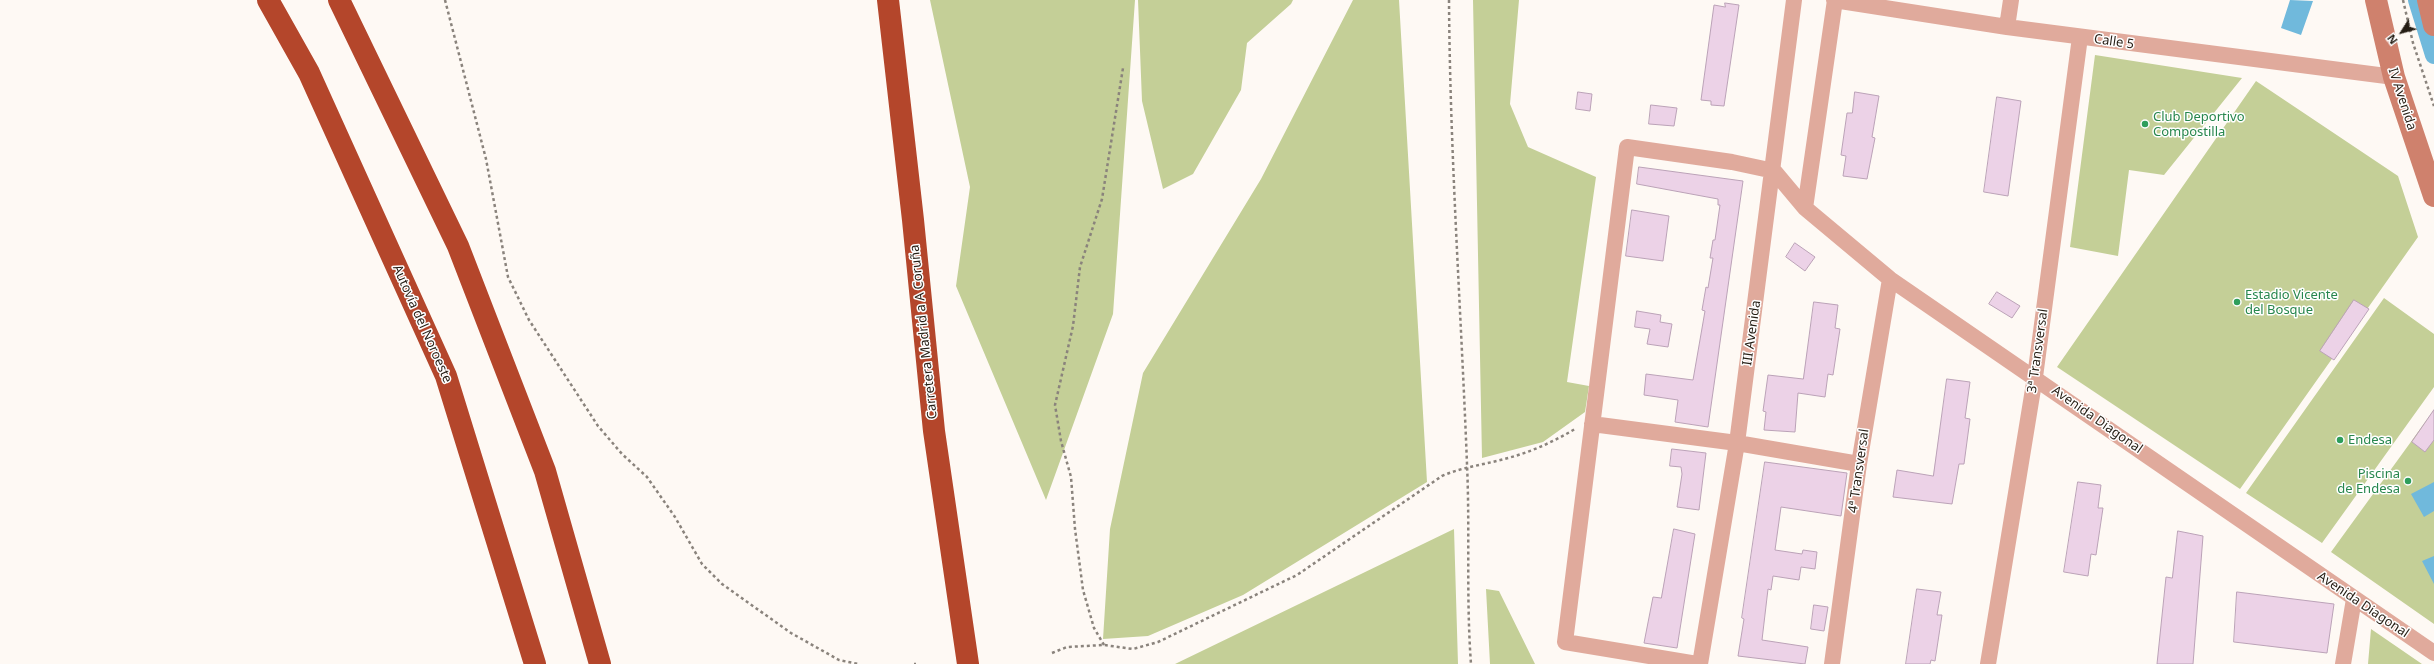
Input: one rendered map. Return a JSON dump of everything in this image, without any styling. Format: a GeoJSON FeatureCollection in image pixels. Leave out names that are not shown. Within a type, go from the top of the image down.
{"type":"FeatureCollection","features":[{"type":"Feature","properties":{"kind":"highway","name":"Autovía del Noroeste"},"geometry":{"type":"LineString","coordinates":[[268,0],[309,73],[446,376],[535,664]]}},
{"type":"Feature","properties":{"kind":"highway"},"geometry":{"type":"LineString","coordinates":[[339,0],[458,246],[545,471],[600,664]]}},
{"type":"Feature","properties":{"kind":"highway","name":"Carretera Madrid a A Coruña"},"geometry":{"type":"LineString","coordinates":[[888,0],[913,220],[934,431],[968,664]]}},
{"type":"Feature","properties":{"kind":"street","name":"III Avenida"},"geometry":{"type":"LineString","coordinates":[[1700,664],[1737,444],[1774,171],[1794,0]]}},
{"type":"Feature","properties":{"kind":"street"},"geometry":{"type":"LineString","coordinates":[[1805,208],[1835,0]]}},
{"type":"Feature","properties":{"kind":"street","name":"Calle 5"},"geometry":{"type":"LineString","coordinates":[[1835,0],[2007,27],[2394,77]]}},
{"type":"Feature","properties":{"kind":"street"},"geometry":{"type":"LineString","coordinates":[[2007,27],[2010,0]]}},
{"type":"Feature","properties":{"kind":"street","name":"IV Avenida"},"geometry":{"type":"LineString","coordinates":[[2376,0],[2394,77],[2434,196]]}},
{"type":"Feature","properties":{"kind":"street"},"geometry":{"type":"LineString","coordinates":[[2428,0],[2434,25]]}},
{"type":"Feature","properties":{"kind":"street","name":"3ª Transversal"},"geometry":{"type":"LineString","coordinates":[[1988,664],[2035,377],[2080,37]]}},
{"type":"Feature","properties":{"kind":"street"},"geometry":{"type":"LineString","coordinates":[[1697,664],[1565,642],[1627,147],[1732,162],[1774,171]]}},
{"type":"Feature","properties":{"kind":"street","name":"Avenida Diagonal"},"geometry":{"type":"LineString","coordinates":[[1774,171],[1805,208],[1890,279],[2035,377],[2434,653]]}},
{"type":"Feature","properties":{"kind":"street","name":"4ª Transversal"},"geometry":{"type":"LineString","coordinates":[[1832,664],[1859,464],[1890,279]]}},
{"type":"Feature","properties":{"kind":"street"},"geometry":{"type":"LineString","coordinates":[[1592,421],[1859,464]]}},
{"type":"Feature","properties":{"kind":"street"},"geometry":{"type":"LineString","coordinates":[[2344,664],[2354,599]]}},
{"type":"Feature","properties":{"kind":"path"},"geometry":{"type":"LineString","coordinates":[[445,0],[486,159],[508,278],[529,320],[598,426],[622,454],[647,477],[675,517],[702,564],[722,584],[791,633],[839,660],[858,664]]}},
{"type":"Feature","properties":{"kind":"path"},"geometry":{"type":"LineString","coordinates":[[1449,0],[1450,83],[1468,467],[1468,628],[1471,664]]}},
{"type":"Feature","properties":{"kind":"path"},"geometry":{"type":"LineString","coordinates":[[2403,0],[2413,43],[2434,106]]}},
{"type":"Feature","properties":{"kind":"path"},"geometry":{"type":"LineString","coordinates":[[1104,645],[1094,628],[1084,590],[1075,530],[1071,477],[1061,441],[1055,405],[1073,326],[1080,267],[1102,199],[1123,68]]}},
{"type":"Feature","properties":{"kind":"path"},"geometry":{"type":"LineString","coordinates":[[1052,653],[1067,647],[1104,645],[1133,649],[1152,644],[1220,613],[1297,575],[1442,476],[1468,467],[1504,459],[1535,449],[1592,421]]}},
{"type":"Feature","properties":{"kind":"green space"},"geometry":{"type":"Polygon","coordinates":[[[930,0],[1135,0],[1113,314],[1046,500],[956,286],[970,187],[930,0]]]}},
{"type":"Feature","properties":{"kind":"green space"},"geometry":{"type":"Polygon","coordinates":[[[1138,0],[1293,0],[1291,4],[1247,43],[1241,90],[1193,174],[1163,189],[1142,101],[1138,0]]]}},
{"type":"Feature","properties":{"kind":"green space"},"geometry":{"type":"Polygon","coordinates":[[[1353,0],[1399,0],[1427,482],[1243,595],[1148,636],[1103,639],[1110,529],[1143,373],[1261,179],[1353,0]]]}},
{"type":"Feature","properties":{"kind":"green space"},"geometry":{"type":"Polygon","coordinates":[[[1473,0],[1519,0],[1510,104],[1528,147],[1596,177],[1567,382],[1589,386],[1585,412],[1543,442],[1482,458],[1473,0]]]}},
{"type":"Feature","properties":{"kind":"green space","name":"Club Deportivo Compostilla"},"geometry":{"type":"Polygon","coordinates":[[[2095,55],[2242,78],[2164,175],[2129,170],[2118,256],[2070,247],[2095,55]]]}},
{"type":"Feature","properties":{"kind":"green space","name":"Estadio Vicente del Bosque"},"geometry":{"type":"Polygon","coordinates":[[[2256,81],[2398,176],[2418,237],[2240,489],[2057,367],[2256,81]]]}},
{"type":"Feature","properties":{"kind":"green space","name":"Endesa"},"geometry":{"type":"Polygon","coordinates":[[[2384,298],[2434,334],[2434,387],[2322,543],[2246,493],[2384,298]]]}},
{"type":"Feature","properties":{"kind":"green space","name":"Piscina de Endesa"},"geometry":{"type":"Polygon","coordinates":[[[2434,410],[2434,624],[2331,552],[2434,410]]]}},
{"type":"Feature","properties":{"kind":"green space"},"geometry":{"type":"Polygon","coordinates":[[[1454,529],[1458,664],[1175,664],[1454,529]]]}},
{"type":"Feature","properties":{"kind":"green space"},"geometry":{"type":"Polygon","coordinates":[[[1486,589],[1499,591],[1535,664],[1490,664],[1486,589]]]}},
{"type":"Feature","properties":{"kind":"green space"},"geometry":{"type":"Polygon","coordinates":[[[2371,629],[2422,664],[2368,664],[2371,629]]]}},
{"type":"Feature","properties":{"kind":"water"},"geometry":{"type":"Polygon","coordinates":[[[2290,0],[2313,1],[2301,35],[2281,28],[2290,0]]]}},
{"type":"Feature","properties":{"kind":"water"},"geometry":{"type":"Polygon","coordinates":[[[2434,482],[2434,511],[2424,517],[2411,494],[2434,482]]]}},
{"type":"Feature","properties":{"kind":"water"},"geometry":{"type":"Polygon","coordinates":[[[2434,556],[2434,584],[2422,561],[2434,556]]]}},
{"type":"Feature","properties":{"kind":"building"},"geometry":{"type":"Polygon","coordinates":[[[1725,3],[1739,5],[1724,106],[1711,105],[1711,101],[1701,100],[1714,5],[1725,7],[1725,3]]]}},
{"type":"Feature","properties":{"kind":"building"},"geometry":{"type":"Polygon","coordinates":[[[1578,92],[1592,94],[1590,111],[1576,109],[1578,92]]]}},
{"type":"Feature","properties":{"kind":"building"},"geometry":{"type":"Polygon","coordinates":[[[1855,92],[1879,96],[1872,137],[1875,138],[1867,179],[1843,176],[1846,156],[1841,155],[1847,113],[1852,113],[1855,92]]]}},
{"type":"Feature","properties":{"kind":"building"},"geometry":{"type":"Polygon","coordinates":[[[1997,97],[2021,101],[2008,196],[1984,192],[1997,97]]]}},
{"type":"Feature","properties":{"kind":"building"},"geometry":{"type":"Polygon","coordinates":[[[1651,105],[1677,108],[1674,126],[1649,124],[1651,105]]]}},
{"type":"Feature","properties":{"kind":"building"},"geometry":{"type":"Polygon","coordinates":[[[1639,167],[1743,181],[1708,427],[1675,422],[1678,400],[1644,395],[1646,374],[1693,380],[1705,311],[1702,310],[1706,287],[1708,288],[1713,258],[1710,258],[1713,240],[1715,240],[1720,205],[1718,205],[1718,199],[1637,184],[1639,167]]]}},
{"type":"Feature","properties":{"kind":"building"},"geometry":{"type":"Polygon","coordinates":[[[1632,210],[1669,216],[1663,261],[1626,256],[1632,210]]]}},
{"type":"Feature","properties":{"kind":"building"},"geometry":{"type":"Polygon","coordinates":[[[1795,243],[1815,257],[1805,271],[1786,257],[1795,243]]]}},
{"type":"Feature","properties":{"kind":"building"},"geometry":{"type":"Polygon","coordinates":[[[1997,292],[2020,306],[2012,318],[1989,304],[1997,292]]]}},
{"type":"Feature","properties":{"kind":"building"},"geometry":{"type":"Polygon","coordinates":[[[2354,300],[2369,309],[2334,360],[2320,351],[2354,300]]]}},
{"type":"Feature","properties":{"kind":"building"},"geometry":{"type":"Polygon","coordinates":[[[1814,302],[1838,305],[1835,328],[1840,329],[1833,375],[1828,374],[1825,397],[1798,393],[1795,432],[1764,430],[1766,412],[1763,411],[1768,375],[1803,379],[1814,302]]]}},
{"type":"Feature","properties":{"kind":"building"},"geometry":{"type":"Polygon","coordinates":[[[1637,311],[1661,315],[1660,322],[1672,324],[1668,347],[1647,344],[1650,329],[1635,327],[1637,311]]]}},
{"type":"Feature","properties":{"kind":"building"},"geometry":{"type":"Polygon","coordinates":[[[1947,379],[1970,382],[1965,418],[1970,419],[1964,464],[1959,464],[1952,504],[1893,497],[1897,470],[1933,476],[1947,379]]]}},
{"type":"Feature","properties":{"kind":"building"},"geometry":{"type":"Polygon","coordinates":[[[2434,410],[2434,440],[2425,452],[2412,442],[2434,410]]]}},
{"type":"Feature","properties":{"kind":"building"},"geometry":{"type":"Polygon","coordinates":[[[1672,449],[1706,453],[1699,510],[1677,507],[1682,474],[1681,467],[1670,466],[1672,449]]]}},
{"type":"Feature","properties":{"kind":"building"},"geometry":{"type":"Polygon","coordinates":[[[1765,462],[1847,473],[1841,516],[1781,507],[1775,550],[1802,554],[1803,550],[1817,552],[1815,569],[1801,567],[1799,580],[1773,576],[1771,590],[1768,589],[1762,640],[1808,647],[1805,664],[1738,656],[1744,619],[1742,618],[1765,462]]]}},
{"type":"Feature","properties":{"kind":"building"},"geometry":{"type":"Polygon","coordinates":[[[2078,482],[2101,485],[2098,508],[2103,508],[2096,555],[2091,554],[2088,576],[2064,572],[2078,482]]]}},
{"type":"Feature","properties":{"kind":"building"},"geometry":{"type":"Polygon","coordinates":[[[1674,529],[1695,534],[1677,648],[1644,643],[1653,597],[1661,598],[1674,529]]]}},
{"type":"Feature","properties":{"kind":"building"},"geometry":{"type":"Polygon","coordinates":[[[2178,531],[2203,536],[2193,664],[2157,664],[2166,577],[2172,578],[2178,531]]]}},
{"type":"Feature","properties":{"kind":"building"},"geometry":{"type":"Polygon","coordinates":[[[1917,589],[1941,592],[1937,615],[1942,615],[1935,661],[1931,660],[1930,664],[1906,664],[1917,589]]]}},
{"type":"Feature","properties":{"kind":"building"},"geometry":{"type":"Polygon","coordinates":[[[2237,592],[2334,604],[2327,653],[2234,642],[2237,592]]]}},
{"type":"Feature","properties":{"kind":"building"},"geometry":{"type":"Polygon","coordinates":[[[1814,605],[1828,607],[1824,631],[1811,629],[1814,605]]]}},
{"type":"Feature","properties":{"kind":"waterway"},"geometry":{"type":"LineString","coordinates":[[2417,0],[2434,55]]}},
{"type":"Feature","properties":{"kind":"place","name":"Club Deportivo Compostilla"},"geometry":{"type":"Point","coordinates":[2145,124]}},
{"type":"Feature","properties":{"kind":"place","name":"Estadio Vicente del Bosque"},"geometry":{"type":"Point","coordinates":[2237,302]}},
{"type":"Feature","properties":{"kind":"place","name":"Endesa"},"geometry":{"type":"Point","coordinates":[2340,440]}},
{"type":"Feature","properties":{"kind":"place","name":"Piscina de Endesa"},"geometry":{"type":"Point","coordinates":[2408,481]}}]}
